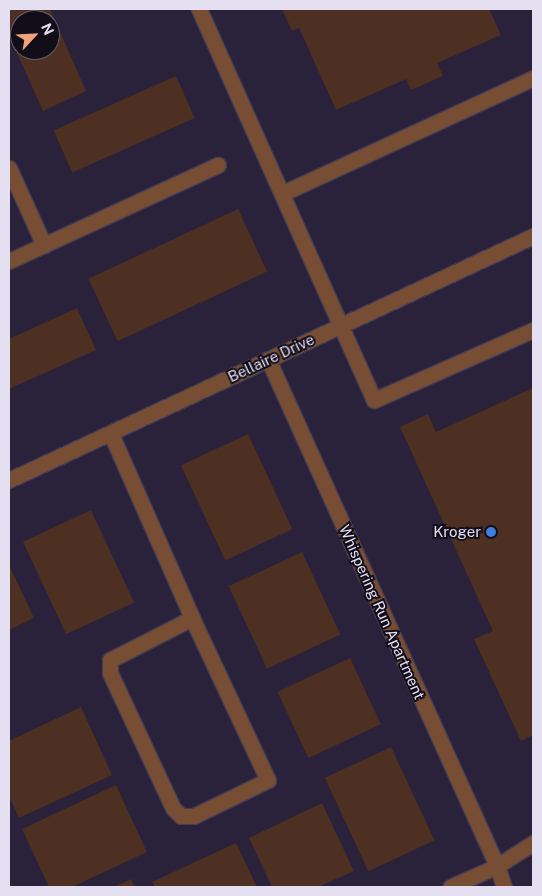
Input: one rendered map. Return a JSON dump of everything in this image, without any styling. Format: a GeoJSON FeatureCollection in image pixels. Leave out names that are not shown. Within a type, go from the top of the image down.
{"type":"FeatureCollection","features":[{"type":"Feature","properties":{"kind":"street"},"geometry":{"type":"LineString","coordinates":[[200,9],[374,400],[533,330]]}},
{"type":"Feature","properties":{"kind":"street"},"geometry":{"type":"LineString","coordinates":[[283,193],[533,78]]}},
{"type":"Feature","properties":{"kind":"street"},"geometry":{"type":"LineString","coordinates":[[9,261],[218,166]]}},
{"type":"Feature","properties":{"kind":"street"},"geometry":{"type":"LineString","coordinates":[[9,168],[44,246]]}},
{"type":"Feature","properties":{"kind":"street","name":"Bellaire Drive"},"geometry":{"type":"LineString","coordinates":[[9,480],[533,236]]}},
{"type":"Feature","properties":{"kind":"street","name":"Whispering Run Apartment"},"geometry":{"type":"LineString","coordinates":[[268,359],[497,866],[504,887]]}},
{"type":"Feature","properties":{"kind":"street"},"geometry":{"type":"LineString","coordinates":[[111,434],[192,618],[268,780],[194,816],[180,816],[173,808],[110,674],[110,660],[192,618]]}},
{"type":"Feature","properties":{"kind":"street"},"geometry":{"type":"LineString","coordinates":[[450,887],[497,866],[533,844]]}},
{"type":"Feature","properties":{"kind":"building"},"geometry":{"type":"Polygon","coordinates":[[[9,9],[50,9],[10,10],[10,37],[9,9]]]}},
{"type":"Feature","properties":{"kind":"building"},"geometry":{"type":"Polygon","coordinates":[[[282,9],[489,9],[501,35],[437,63],[443,76],[411,90],[406,79],[336,110],[299,28],[292,31],[282,9]]]}},
{"type":"Feature","properties":{"kind":"building"},"geometry":{"type":"Polygon","coordinates":[[[60,32],[86,91],[43,111],[20,60],[60,60],[60,32]]]}},
{"type":"Feature","properties":{"kind":"building"},"geometry":{"type":"Polygon","coordinates":[[[176,76],[195,118],[72,173],[54,131],[176,76]]]}},
{"type":"Feature","properties":{"kind":"building"},"geometry":{"type":"Polygon","coordinates":[[[238,209],[267,272],[118,341],[88,279],[238,209]]]}},
{"type":"Feature","properties":{"kind":"building"},"geometry":{"type":"Polygon","coordinates":[[[77,308],[96,350],[9,389],[9,339],[77,308]]]}},
{"type":"Feature","properties":{"kind":"building","name":"Kroger"},"geometry":{"type":"Polygon","coordinates":[[[533,388],[533,735],[521,741],[474,639],[493,631],[400,427],[428,414],[436,432],[533,388]]]}},
{"type":"Feature","properties":{"kind":"building"},"geometry":{"type":"Polygon","coordinates":[[[248,434],[292,529],[225,560],[181,465],[248,434]]]}},
{"type":"Feature","properties":{"kind":"building"},"geometry":{"type":"Polygon","coordinates":[[[91,510],[134,602],[66,634],[23,542],[91,510]]]}},
{"type":"Feature","properties":{"kind":"building"},"geometry":{"type":"Polygon","coordinates":[[[302,552],[340,634],[267,669],[229,586],[302,552]]]}},
{"type":"Feature","properties":{"kind":"building"},"geometry":{"type":"Polygon","coordinates":[[[9,565],[34,618],[9,630],[9,565]]]}},
{"type":"Feature","properties":{"kind":"building"},"geometry":{"type":"Polygon","coordinates":[[[350,658],[381,724],[308,758],[277,692],[350,658]]]}},
{"type":"Feature","properties":{"kind":"building"},"geometry":{"type":"Polygon","coordinates":[[[81,707],[112,775],[19,818],[9,796],[9,741],[81,707]]]}},
{"type":"Feature","properties":{"kind":"building"},"geometry":{"type":"Polygon","coordinates":[[[391,747],[435,840],[368,871],[325,778],[391,747]]]}},
{"type":"Feature","properties":{"kind":"building"},"geometry":{"type":"Polygon","coordinates":[[[116,785],[147,852],[72,887],[49,887],[22,829],[116,785]]]}},
{"type":"Feature","properties":{"kind":"building"},"geometry":{"type":"Polygon","coordinates":[[[322,803],[354,871],[318,887],[272,887],[249,838],[322,803]]]}},
{"type":"Feature","properties":{"kind":"building"},"geometry":{"type":"Polygon","coordinates":[[[236,843],[257,887],[155,887],[152,882],[236,843]]]}},
{"type":"Feature","properties":{"kind":"building"},"geometry":{"type":"Polygon","coordinates":[[[131,879],[135,887],[114,887],[131,879]]]}},
{"type":"Feature","properties":{"kind":"place","name":"Kroger"},"geometry":{"type":"Point","coordinates":[491,532]}}]}
